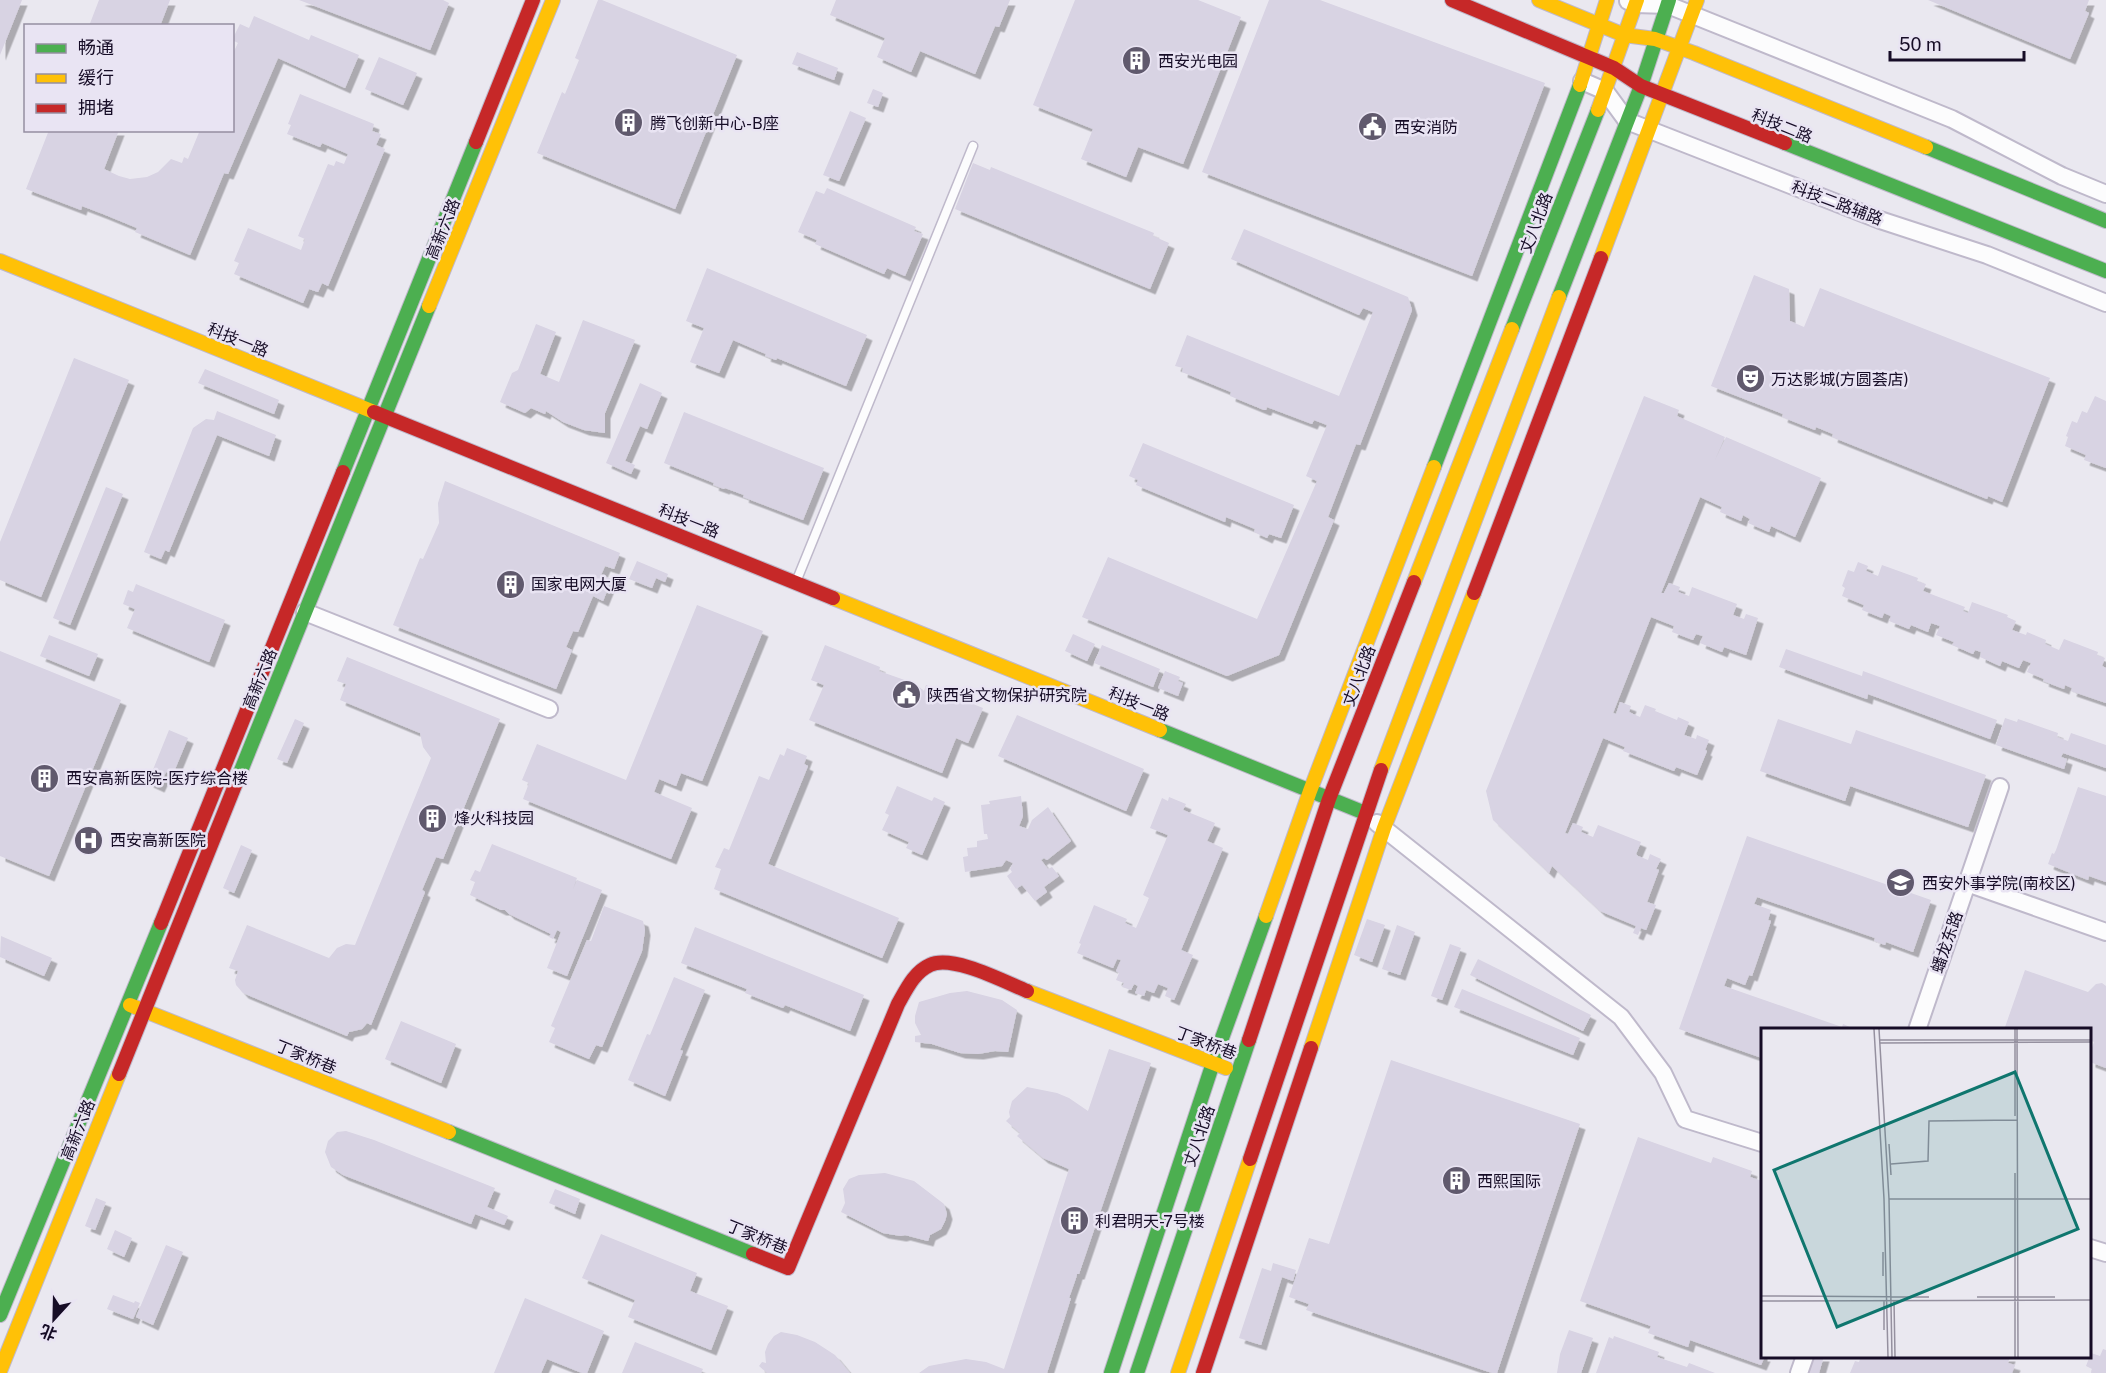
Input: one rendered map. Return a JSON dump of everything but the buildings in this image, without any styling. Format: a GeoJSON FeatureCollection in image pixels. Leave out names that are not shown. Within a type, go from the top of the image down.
{"type":"FeatureCollection","features":[{"type":"Feature","properties":{"kind":"main road","name":"高新六路"},"geometry":{"type":"LineString","coordinates":[[0,1315],[128,1004],[533,0]]}},
{"type":"Feature","properties":{"kind":"main road","name":"高新六路"},"geometry":{"type":"LineString","coordinates":[[0,1371],[304,612],[553,0]]}},
{"type":"Feature","properties":{"kind":"main road","name":"科技二路"},"geometry":{"type":"LineString","coordinates":[[1452,0],[1614,68],[1641,86],[2106,271]]}},
{"type":"Feature","properties":{"kind":"main road","name":"科技二路"},"geometry":{"type":"LineString","coordinates":[[1539,0],[1624,35],[1655,39],[1679,48],[2106,221]]}},
{"type":"Feature","properties":{"kind":"main road"},"geometry":{"type":"LineString","coordinates":[[1111,1373],[1213,1063],[1310,791],[1582,81],[1607,0]]}},
{"type":"Feature","properties":{"kind":"main road","name":"丈八北路"},"geometry":{"type":"LineString","coordinates":[[1137,1373],[1329,799],[1614,68],[1632,1]]}},
{"type":"Feature","properties":{"kind":"main road"},"geometry":{"type":"LineString","coordinates":[[1178,1373],[1365,813],[1549,322],[1641,86],[1669,2]]}},
{"type":"Feature","properties":{"kind":"main road"},"geometry":{"type":"LineString","coordinates":[[1203,1373],[1384,828],[1695,7]]}},
{"type":"Feature","properties":{"kind":"main road","name":"科技一路"},"geometry":{"type":"LineString","coordinates":[[0,261],[1365,813]]}},
{"type":"Feature","properties":{"kind":"main road","name":"丁家桥巷"},"geometry":{"type":"LineString","coordinates":[[128,1004],[788,1268],[898,1004],[910,982],[924,967],[939,962],[961,965],[1237,1073]]}},
{"type":"Feature","properties":{"kind":"street"},"geometry":{"type":"LineString","coordinates":[[1632,1],[1669,2],[1695,7],[1952,119],[2062,176],[2106,194]]}},
{"type":"Feature","properties":{"kind":"street"},"geometry":{"type":"LineString","coordinates":[[1582,81],[1605,91],[1627,121]]}},
{"type":"Feature","properties":{"kind":"street","name":"科技二路辅路"},"geometry":{"type":"LineString","coordinates":[[1627,121],[1880,220],[1987,255],[2106,303]]}},
{"type":"Feature","properties":{"kind":"street"},"geometry":{"type":"LineString","coordinates":[[304,612],[549,709]]}},
{"type":"Feature","properties":{"kind":"street","name":"蟠龙东路"},"geometry":{"type":"LineString","coordinates":[[1917,1028],[2000,787]]}},
{"type":"Feature","properties":{"kind":"street"},"geometry":{"type":"LineString","coordinates":[[1365,813],[1621,1017],[1663,1073],[1685,1119],[1761,1143]]}},
{"type":"Feature","properties":{"kind":"street"},"geometry":{"type":"LineString","coordinates":[[1967,883],[2106,932]]}},
{"type":"Feature","properties":{"kind":"street"},"geometry":{"type":"LineString","coordinates":[[2091,1248],[2106,1253]]}},
{"type":"Feature","properties":{"kind":"street"},"geometry":{"type":"LineString","coordinates":[[1799,1373],[1804,1358]]}},
{"type":"Feature","properties":{"kind":"lane"},"geometry":{"type":"LineString","coordinates":[[796,582],[973,146]]}},
{"type":"Feature","properties":{"kind":"traffic: fast"},"geometry":{"type":"LineString","coordinates":[[1559,297],[1641,86],[1669,0]]}},
{"type":"Feature","properties":{"kind":"traffic: fast"},"geometry":{"type":"LineString","coordinates":[[1434,467],[1580,85]]}},
{"type":"Feature","properties":{"kind":"traffic: fast"},"geometry":{"type":"LineString","coordinates":[[1512,329],[1598,110]]}},
{"type":"Feature","properties":{"kind":"traffic: fast"},"geometry":{"type":"LineString","coordinates":[[343,472],[476,142]]}},
{"type":"Feature","properties":{"kind":"traffic: fast"},"geometry":{"type":"LineString","coordinates":[[1785,143],[2106,271]]}},
{"type":"Feature","properties":{"kind":"traffic: fast"},"geometry":{"type":"LineString","coordinates":[[1926,147],[2106,221]]}},
{"type":"Feature","properties":{"kind":"traffic: fast"},"geometry":{"type":"LineString","coordinates":[[238,778],[429,306]]}},
{"type":"Feature","properties":{"kind":"traffic: fast"},"geometry":{"type":"LineString","coordinates":[[1160,730],[1365,813]]}},
{"type":"Feature","properties":{"kind":"traffic: fast"},"geometry":{"type":"LineString","coordinates":[[1111,1373],[1213,1063],[1266,916]]}},
{"type":"Feature","properties":{"kind":"traffic: fast"},"geometry":{"type":"LineString","coordinates":[[0,1315],[161,923]]}},
{"type":"Feature","properties":{"kind":"traffic: fast"},"geometry":{"type":"LineString","coordinates":[[1137,1373],[1249,1040]]}},
{"type":"Feature","properties":{"kind":"traffic: fast"},"geometry":{"type":"LineString","coordinates":[[449,1132],[753,1254]]}},
{"type":"Feature","properties":{"kind":"traffic: slow"},"geometry":{"type":"LineString","coordinates":[[429,306],[553,0]]}},
{"type":"Feature","properties":{"kind":"traffic: slow"},"geometry":{"type":"LineString","coordinates":[[1539,0],[1624,35],[1655,39],[1694,53],[1926,147]]}},
{"type":"Feature","properties":{"kind":"traffic: slow"},"geometry":{"type":"LineString","coordinates":[[1580,85],[1607,0]]}},
{"type":"Feature","properties":{"kind":"traffic: slow"},"geometry":{"type":"LineString","coordinates":[[1598,110],[1637,0]]}},
{"type":"Feature","properties":{"kind":"traffic: slow"},"geometry":{"type":"LineString","coordinates":[[1601,258],[1697,0]]}},
{"type":"Feature","properties":{"kind":"traffic: slow"},"geometry":{"type":"LineString","coordinates":[[0,261],[374,412]]}},
{"type":"Feature","properties":{"kind":"traffic: slow"},"geometry":{"type":"LineString","coordinates":[[1381,770],[1559,297]]}},
{"type":"Feature","properties":{"kind":"traffic: slow"},"geometry":{"type":"LineString","coordinates":[[1414,582],[1512,329]]}},
{"type":"Feature","properties":{"kind":"traffic: slow"},"geometry":{"type":"LineString","coordinates":[[1266,916],[1310,791],[1434,467]]}},
{"type":"Feature","properties":{"kind":"traffic: slow"},"geometry":{"type":"LineString","coordinates":[[1311,1048],[1384,828],[1474,593]]}},
{"type":"Feature","properties":{"kind":"traffic: slow"},"geometry":{"type":"LineString","coordinates":[[833,598],[1160,730]]}},
{"type":"Feature","properties":{"kind":"traffic: slow"},"geometry":{"type":"LineString","coordinates":[[1027,991],[1226,1068]]}},
{"type":"Feature","properties":{"kind":"traffic: slow"},"geometry":{"type":"LineString","coordinates":[[130,1005],[449,1132]]}},
{"type":"Feature","properties":{"kind":"traffic: slow"},"geometry":{"type":"LineString","coordinates":[[0,1371],[119,1074]]}},
{"type":"Feature","properties":{"kind":"traffic: slow"},"geometry":{"type":"LineString","coordinates":[[1178,1373],[1250,1159]]}},
{"type":"Feature","properties":{"kind":"traffic: jam"},"geometry":{"type":"LineString","coordinates":[[476,142],[533,0]]}},
{"type":"Feature","properties":{"kind":"traffic: jam"},"geometry":{"type":"LineString","coordinates":[[1452,0],[1614,68],[1641,86],[1785,143]]}},
{"type":"Feature","properties":{"kind":"traffic: jam"},"geometry":{"type":"LineString","coordinates":[[1474,593],[1601,258]]}},
{"type":"Feature","properties":{"kind":"traffic: jam"},"geometry":{"type":"LineString","coordinates":[[374,412],[833,598]]}},
{"type":"Feature","properties":{"kind":"traffic: jam"},"geometry":{"type":"LineString","coordinates":[[161,923],[343,472]]}},
{"type":"Feature","properties":{"kind":"traffic: jam"},"geometry":{"type":"LineString","coordinates":[[1249,1040],[1329,799],[1414,582]]}},
{"type":"Feature","properties":{"kind":"traffic: jam"},"geometry":{"type":"LineString","coordinates":[[1250,1159],[1381,770]]}},
{"type":"Feature","properties":{"kind":"traffic: jam"},"geometry":{"type":"LineString","coordinates":[[119,1074],[238,778]]}},
{"type":"Feature","properties":{"kind":"traffic: jam"},"geometry":{"type":"LineString","coordinates":[[753,1254],[788,1268],[898,1004],[919,972],[930,965],[951,963],[965,966],[1027,991]]}},
{"type":"Feature","properties":{"kind":"traffic: jam"},"geometry":{"type":"LineString","coordinates":[[1203,1373],[1311,1048]]}},
{"type":"Feature","properties":{"kind":"place","name":"西安光电园"},"geometry":{"type":"Point","coordinates":[1137,61]}},
{"type":"Feature","properties":{"kind":"place","name":"腾飞创新中心-B座"},"geometry":{"type":"Point","coordinates":[629,123]}},
{"type":"Feature","properties":{"kind":"place","name":"西安消防"},"geometry":{"type":"Point","coordinates":[1373,127]}},
{"type":"Feature","properties":{"kind":"place","name":"万达影城(方圆荟店)"},"geometry":{"type":"Point","coordinates":[1750,379]}},
{"type":"Feature","properties":{"kind":"place","name":"国家电网大厦"},"geometry":{"type":"Point","coordinates":[510,584]}},
{"type":"Feature","properties":{"kind":"place","name":"陕西省文物保护研究院"},"geometry":{"type":"Point","coordinates":[906,695]}},
{"type":"Feature","properties":{"kind":"place","name":"西安高新医院-医疗综合楼"},"geometry":{"type":"Point","coordinates":[45,778]}},
{"type":"Feature","properties":{"kind":"place","name":"烽火科技园"},"geometry":{"type":"Point","coordinates":[433,818]}},
{"type":"Feature","properties":{"kind":"place","name":"西安高新医院"},"geometry":{"type":"Point","coordinates":[89,840]}},
{"type":"Feature","properties":{"kind":"place","name":"西安外事学院(南校区)"},"geometry":{"type":"Point","coordinates":[1901,883]}},
{"type":"Feature","properties":{"kind":"place","name":"西熙国际"},"geometry":{"type":"Point","coordinates":[1456,1181]}},
{"type":"Feature","properties":{"kind":"place","name":"利君明天-7号楼"},"geometry":{"type":"Point","coordinates":[1074,1221]}}]}
